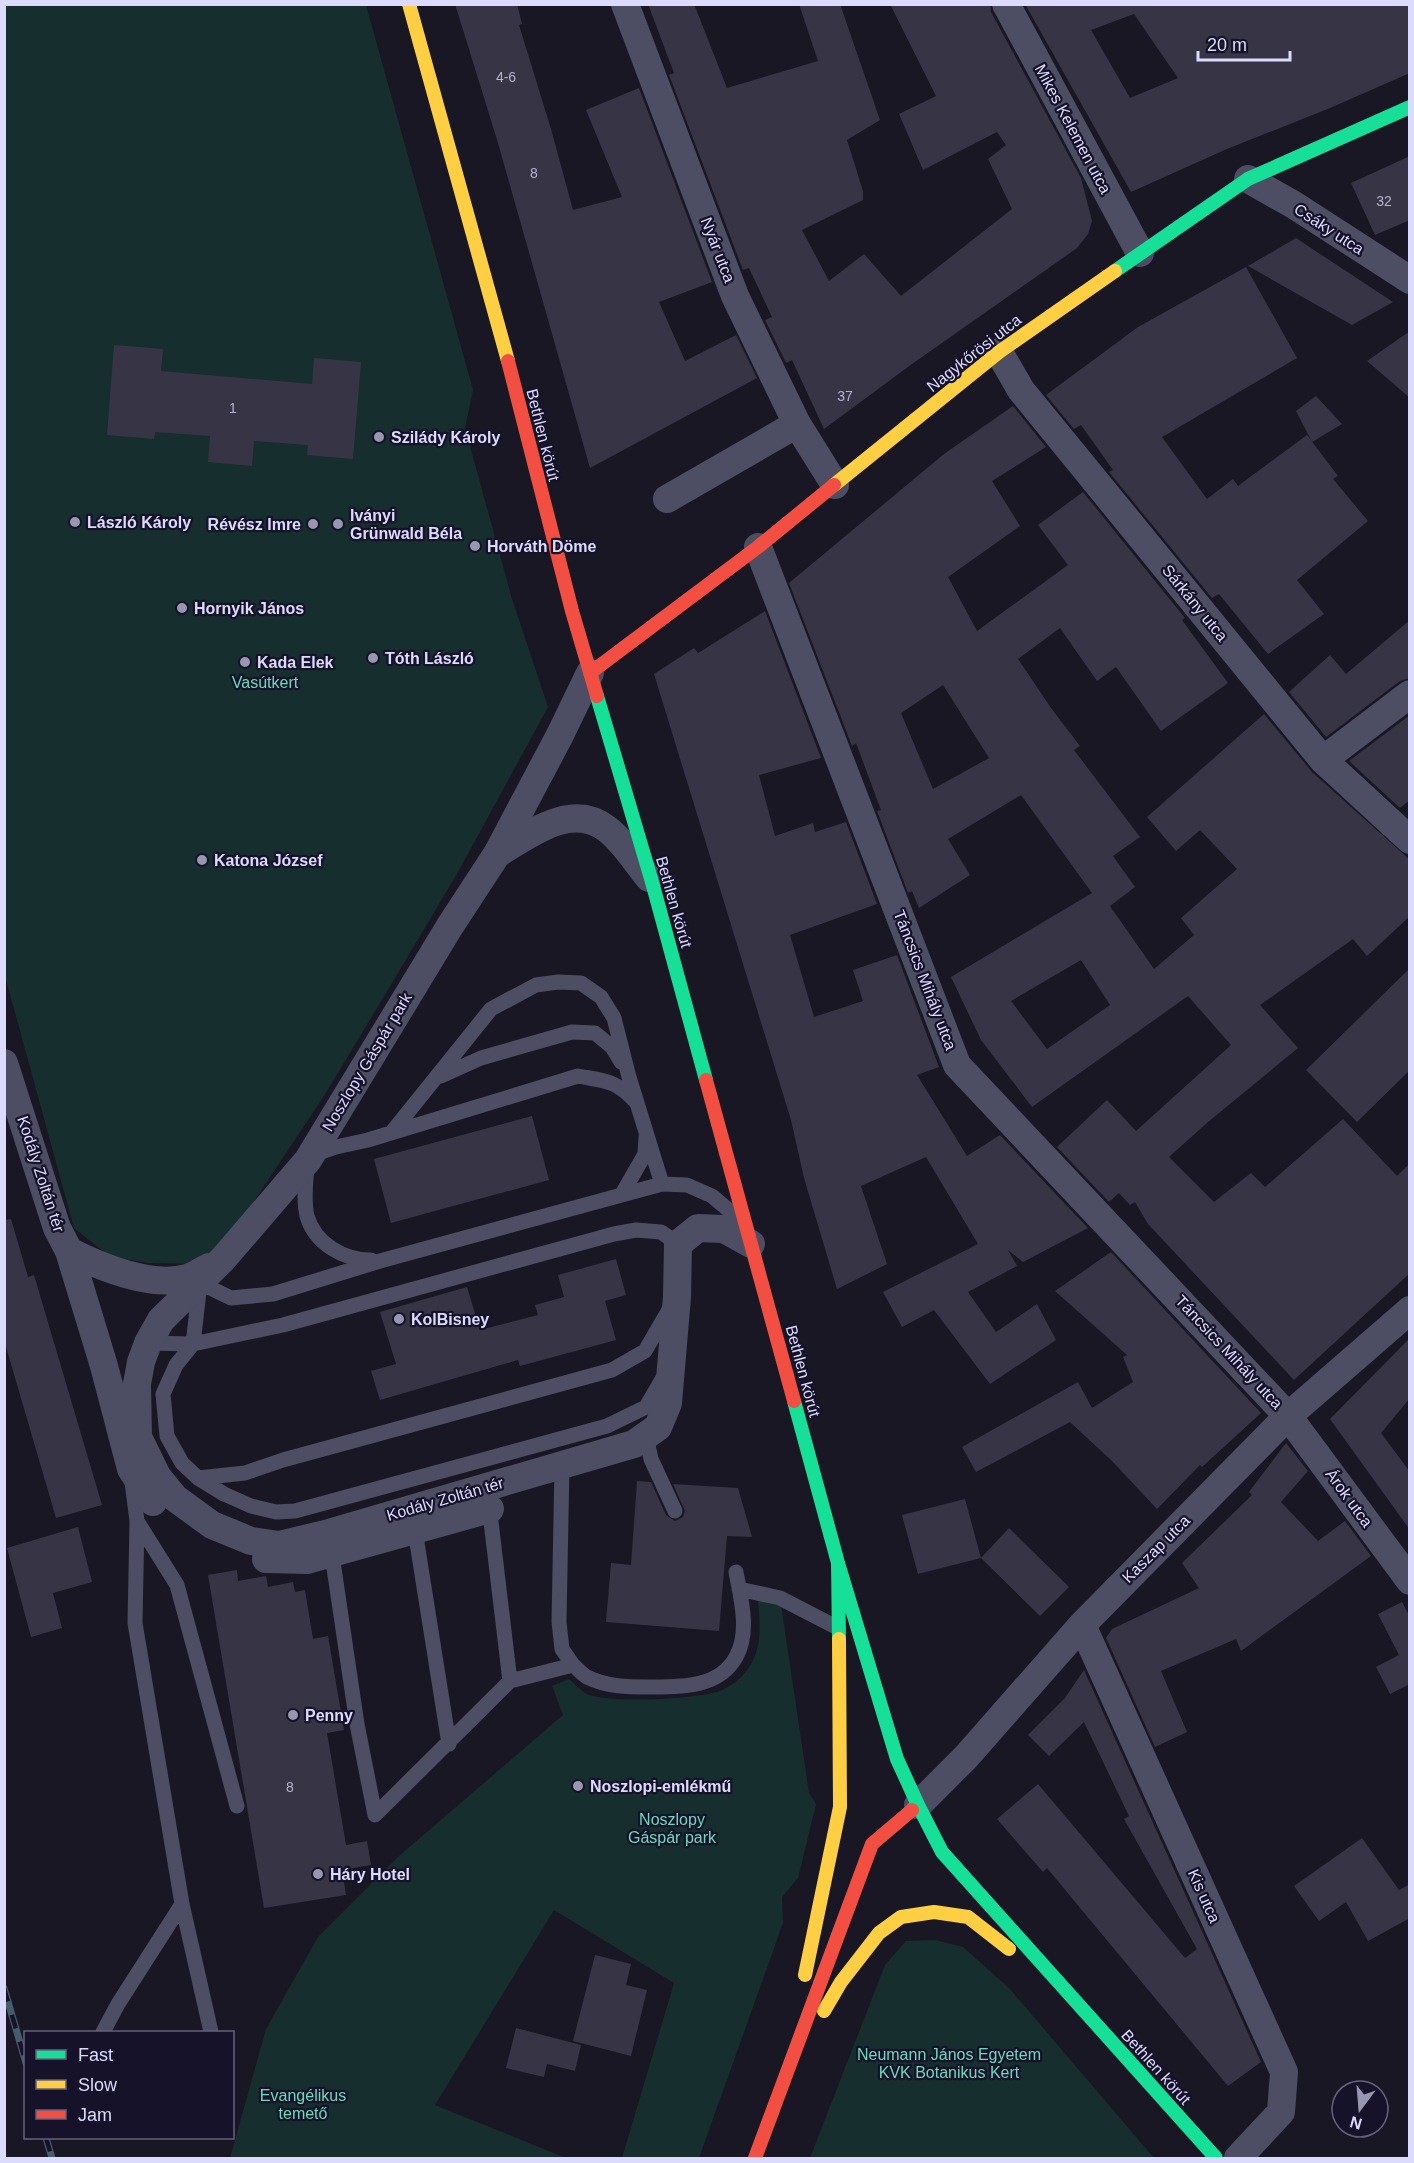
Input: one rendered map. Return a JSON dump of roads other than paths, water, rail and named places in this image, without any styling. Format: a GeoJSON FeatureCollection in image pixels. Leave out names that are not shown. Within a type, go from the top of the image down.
{"type":"FeatureCollection","features":[{"type":"Feature","properties":{"kind":"street","name":"Bethlen körút"},"geometry":{"type":"LineString","coordinates":[[409,4],[503,343],[590,673],[652,882],[838,1563],[897,1759],[942,1852],[1216,2158]]}},
{"type":"Feature","properties":{"kind":"street","name":"Nyár utca"},"geometry":{"type":"LineString","coordinates":[[625,4],[735,296],[797,424],[835,485]]}},
{"type":"Feature","properties":{"kind":"street","name":"Mikes Kelemen utca"},"geometry":{"type":"LineString","coordinates":[[1006,4],[1140,253]]}},
{"type":"Feature","properties":{"kind":"street","name":"Nagykőrösi utca"},"geometry":{"type":"LineString","coordinates":[[590,673],[758,547],[999,352],[1140,253],[1248,179],[1410,107]]}},
{"type":"Feature","properties":{"kind":"street","name":"Csáky utca"},"geometry":{"type":"LineString","coordinates":[[1248,179],[1410,280]]}},
{"type":"Feature","properties":{"kind":"street","name":"Sárkány utca"},"geometry":{"type":"LineString","coordinates":[[999,352],[1021,390],[1323,760],[1410,840]]}},
{"type":"Feature","properties":{"kind":"street"},"geometry":{"type":"LineString","coordinates":[[667,499],[797,424]]}},
{"type":"Feature","properties":{"kind":"street","name":"Táncsics Mihály utca"},"geometry":{"type":"LineString","coordinates":[[758,547],[957,1065],[1288,1416]]}},
{"type":"Feature","properties":{"kind":"street","name":"Noszlopy Gáspár park"},"geometry":{"type":"LineString","coordinates":[[200,1283],[224,1259],[309,1158],[450,926],[497,854],[590,673]]}},
{"type":"Feature","properties":{"kind":"street"},"geometry":{"type":"LineString","coordinates":[[1323,760],[1410,694]]}},
{"type":"Feature","properties":{"kind":"street","name":"Noszlopy Gáspár park"},"geometry":{"type":"LineString","coordinates":[[497,854],[561,819],[585,818],[593,820],[608,830],[652,882]]}},
{"type":"Feature","properties":{"kind":"street","name":"Kodály Zoltán tér"},"geometry":{"type":"LineString","coordinates":[[4,1063],[57,1228],[69,1251],[104,1366],[131,1468],[151,1500],[193,1534],[218,1547],[245,1556],[307,1560],[331,1543]]}},
{"type":"Feature","properties":{"kind":"street"},"geometry":{"type":"LineString","coordinates":[[678,1244],[698,1228],[724,1229],[749,1235]]}},
{"type":"Feature","properties":{"kind":"street","name":"Kodály Zoltán tér"},"geometry":{"type":"LineString","coordinates":[[138,1437],[157,1476],[174,1498],[213,1525],[251,1541],[279,1545],[331,1543],[488,1498],[562,1465],[634,1444],[648,1447],[668,1402],[673,1361],[678,1244]]}},
{"type":"Feature","properties":{"kind":"street","name":"Kodály Zoltán tér"},"geometry":{"type":"LineString","coordinates":[[69,1251],[108,1269],[154,1280],[187,1278],[224,1259]]}},
{"type":"Feature","properties":{"kind":"street","name":"Kodály Zoltán tér"},"geometry":{"type":"LineString","coordinates":[[168,1515],[155,1497],[138,1437],[137,1384],[141,1362],[148,1343],[161,1320],[180,1299],[200,1283]]}},
{"type":"Feature","properties":{"kind":"street","name":"Kaszap utca"},"geometry":{"type":"LineString","coordinates":[[918,1805],[966,1757],[1082,1624],[1288,1416],[1410,1310]]}},
{"type":"Feature","properties":{"kind":"street","name":"Kodály Zoltán tér"},"geometry":{"type":"LineString","coordinates":[[104,1366],[136,1406]]}},
{"type":"Feature","properties":{"kind":"street","name":"Árok utca"},"geometry":{"type":"LineString","coordinates":[[1288,1416],[1410,1581]]}},
{"type":"Feature","properties":{"kind":"street"},"geometry":{"type":"LineString","coordinates":[[780,2088],[840,1807],[838,1563]]}},
{"type":"Feature","properties":{"kind":"street","name":"Kis utca"},"geometry":{"type":"LineString","coordinates":[[1082,1624],[1284,2072],[1281,2112],[1238,2158]]}},
{"type":"Feature","properties":{"kind":"street"},"geometry":{"type":"LineString","coordinates":[[755,2158],[872,1844],[918,1805]]}},
{"type":"Feature","properties":{"kind":"street"},"geometry":{"type":"LineString","coordinates":[[780,2088],[841,1982],[879,1933],[901,1917],[934,1912],[968,1917],[1071,1998]]}},
{"type":"Feature","properties":{"kind":"lane"},"geometry":{"type":"LineString","coordinates":[[392,1132],[491,1009],[536,985],[558,982],[581,983],[601,997],[614,1018],[629,1077],[640,1106],[662,1184]]}},
{"type":"Feature","properties":{"kind":"lane"},"geometry":{"type":"LineString","coordinates":[[437,1078],[481,1058],[572,1032],[595,1033],[612,1047],[629,1077]]}},
{"type":"Feature","properties":{"kind":"lane"},"geometry":{"type":"LineString","coordinates":[[380,1261],[356,1260],[340,1254],[327,1245],[313,1227],[308,1217],[305,1197],[309,1158],[578,1076],[606,1081],[623,1088],[640,1106]]}},
{"type":"Feature","properties":{"kind":"lane"},"geometry":{"type":"LineString","coordinates":[[622,1194],[645,1154],[646,1128]]}},
{"type":"Feature","properties":{"kind":"lane"},"geometry":{"type":"LineString","coordinates":[[167,1436],[163,1394],[176,1365],[193,1344],[200,1283],[231,1298],[273,1294],[380,1261],[662,1184],[687,1185],[712,1196],[749,1235]]}},
{"type":"Feature","properties":{"kind":"lane"},"geometry":{"type":"LineString","coordinates":[[148,1343],[193,1344],[282,1325],[614,1234],[636,1230],[661,1232],[678,1244]]}},
{"type":"Feature","properties":{"kind":"lane"},"geometry":{"type":"LineString","coordinates":[[198,1478],[245,1473],[283,1460],[612,1370],[645,1351],[677,1297]]}},
{"type":"Feature","properties":{"kind":"lane"},"geometry":{"type":"LineString","coordinates":[[136,1406],[167,1436],[182,1462],[198,1478],[224,1494],[251,1506],[276,1512],[295,1511],[607,1426],[646,1407],[673,1361]]}},
{"type":"Feature","properties":{"kind":"lane"},"geometry":{"type":"LineString","coordinates":[[138,1437],[131,1468],[137,1521],[135,1623],[182,1904],[211,2031]]}},
{"type":"Feature","properties":{"kind":"lane"},"geometry":{"type":"LineString","coordinates":[[648,1447],[675,1511]]}},
{"type":"Feature","properties":{"kind":"lane"},"geometry":{"type":"LineString","coordinates":[[562,1465],[559,1622],[562,1649],[573,1665],[585,1676],[620,1687],[679,1687],[700,1684],[715,1678],[736,1659],[744,1636],[740,1589],[736,1572]]}},
{"type":"Feature","properties":{"kind":"lane"},"geometry":{"type":"LineString","coordinates":[[488,1498],[510,1681]]}},
{"type":"Feature","properties":{"kind":"lane"},"geometry":{"type":"LineString","coordinates":[[414,1519],[448,1744]]}},
{"type":"Feature","properties":{"kind":"lane"},"geometry":{"type":"LineString","coordinates":[[137,1521],[177,1585],[237,1806]]}},
{"type":"Feature","properties":{"kind":"lane"},"geometry":{"type":"LineString","coordinates":[[331,1543],[356,1713],[375,1815],[510,1681],[573,1665]]}},
{"type":"Feature","properties":{"kind":"lane"},"geometry":{"type":"LineString","coordinates":[[740,1589],[780,1598],[838,1628]]}},
{"type":"Feature","properties":{"kind":"lane"},"geometry":{"type":"LineString","coordinates":[[104,2031],[118,2004],[182,1904]]}},
{"type":"Feature","properties":{"kind":"railway"},"geometry":{"type":"LineString","coordinates":[[4,1988],[24,2056]]}},
{"type":"Feature","properties":{"kind":"railway"},"geometry":{"type":"LineString","coordinates":[[46,2139],[52,2158]]}},
{"type":"Feature","properties":{"kind":"place","name":"Szilády Károly"},"geometry":{"type":"Point","coordinates":[379,437]}},
{"type":"Feature","properties":{"kind":"place","name":"László Károly"},"geometry":{"type":"Point","coordinates":[75,522]}},
{"type":"Feature","properties":{"kind":"place","name":"Révész Imre"},"geometry":{"type":"Point","coordinates":[313,524]}},
{"type":"Feature","properties":{"kind":"place","name":"Iványi Grünwald Béla"},"geometry":{"type":"Point","coordinates":[338,524]}},
{"type":"Feature","properties":{"kind":"place","name":"Horváth Döme"},"geometry":{"type":"Point","coordinates":[475,546]}},
{"type":"Feature","properties":{"kind":"place","name":"Hornyik János"},"geometry":{"type":"Point","coordinates":[182,608]}},
{"type":"Feature","properties":{"kind":"place","name":"Tóth László"},"geometry":{"type":"Point","coordinates":[373,658]}},
{"type":"Feature","properties":{"kind":"place","name":"Kada Elek"},"geometry":{"type":"Point","coordinates":[245,662]}},
{"type":"Feature","properties":{"kind":"place","name":"Katona József"},"geometry":{"type":"Point","coordinates":[202,860]}},
{"type":"Feature","properties":{"kind":"place","name":"KolBisney"},"geometry":{"type":"Point","coordinates":[399,1319]}},
{"type":"Feature","properties":{"kind":"place","name":"Penny"},"geometry":{"type":"Point","coordinates":[293,1715]}},
{"type":"Feature","properties":{"kind":"place","name":"Noszlopi-emlékmű"},"geometry":{"type":"Point","coordinates":[578,1786]}},
{"type":"Feature","properties":{"kind":"place","name":"Háry Hotel"},"geometry":{"type":"Point","coordinates":[318,1874]}},
{"type":"Feature","properties":{"kind":"park label","name":"Vasútkert"},"geometry":{"type":"Point","coordinates":[265,682]}},
{"type":"Feature","properties":{"kind":"park label","name":"Neumann János Egyetem KVK Botanikus Kert"},"geometry":{"type":"Point","coordinates":[949,2063]}},
{"type":"Feature","properties":{"kind":"park label","name":"Evangélikus temető"},"geometry":{"type":"Point","coordinates":[303,2104]}}]}
